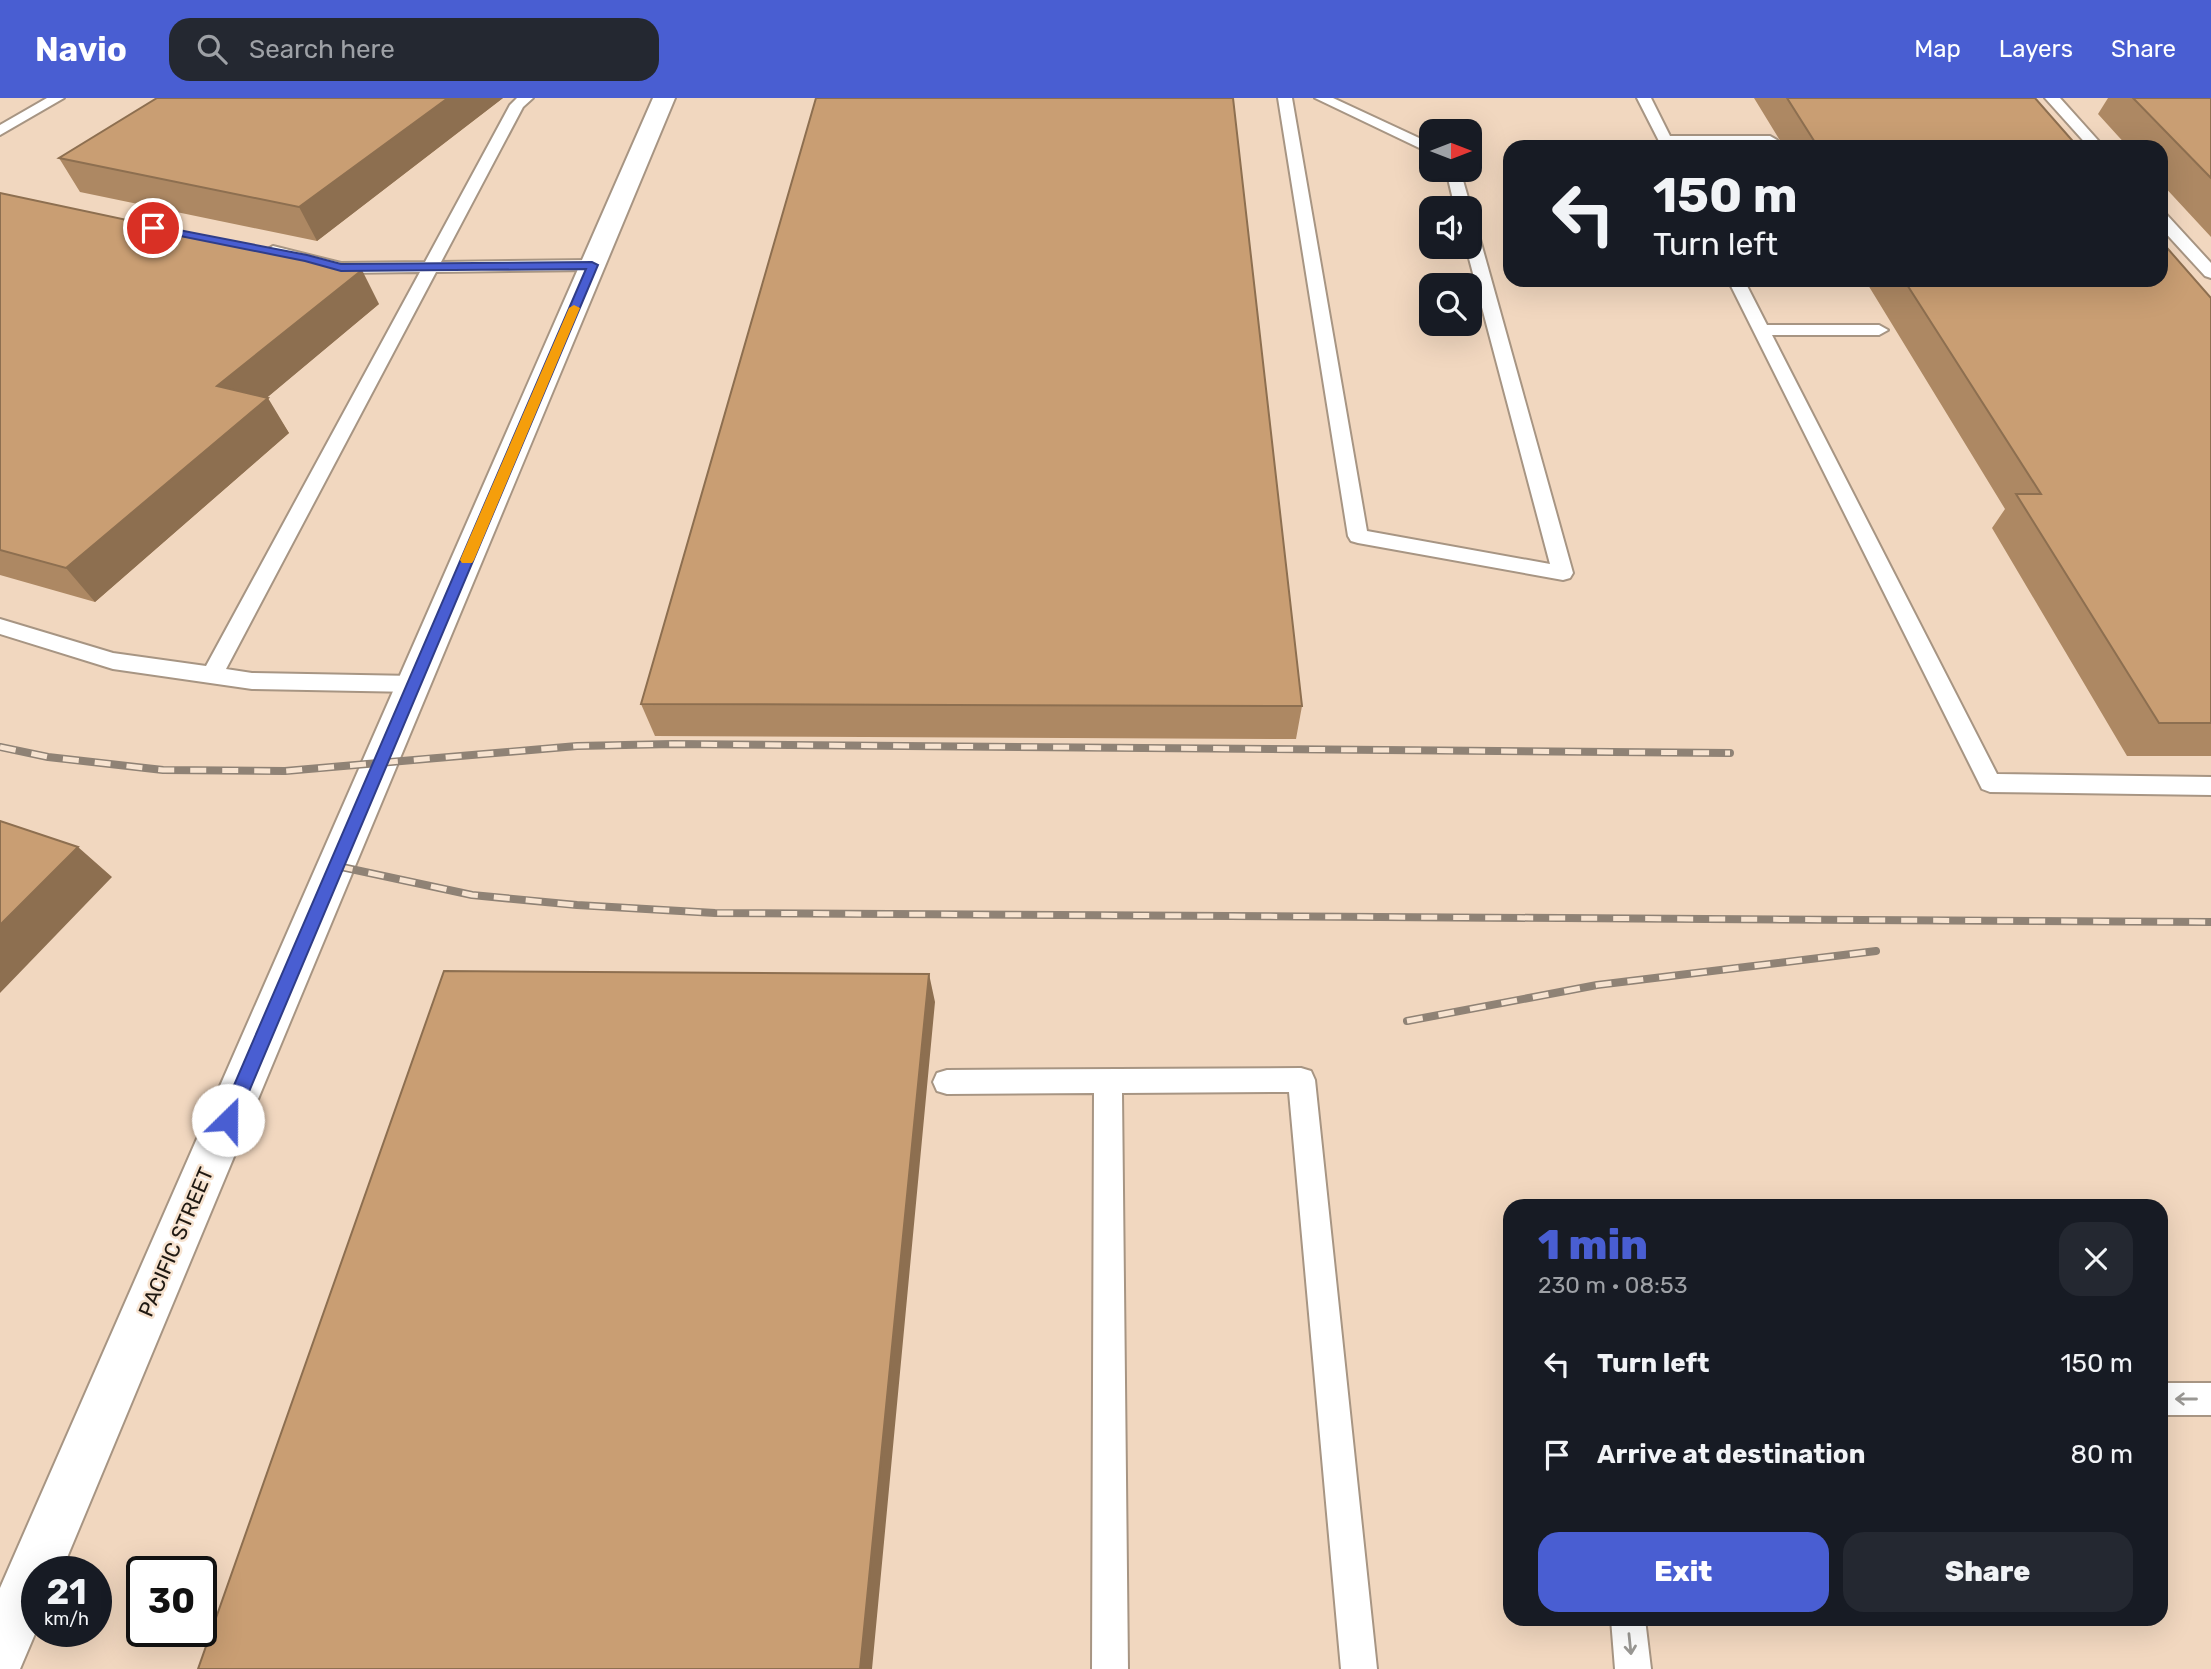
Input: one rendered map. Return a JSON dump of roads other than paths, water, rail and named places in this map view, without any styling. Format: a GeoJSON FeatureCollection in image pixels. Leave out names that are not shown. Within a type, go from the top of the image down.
{"type":"FeatureCollection","features":[{"type":"Feature","properties":{"kind":"street","name":"PACIFIC STREET"},"geometry":{"type":"LineString","coordinates":[[0,1651],[10,1600],[414,684],[664,98]]}},
{"type":"Feature","properties":{"kind":"lane"},"geometry":{"type":"LineString","coordinates":[[0,131],[57,98]]}},
{"type":"Feature","properties":{"kind":"lane"},"geometry":{"type":"LineString","coordinates":[[212,675],[517,105],[526,98]]}},
{"type":"Feature","properties":{"kind":"lane"},"geometry":{"type":"LineString","coordinates":[[1285,98],[1358,536],[1563,573],[1477,259]]}},
{"type":"Feature","properties":{"kind":"lane"},"geometry":{"type":"LineString","coordinates":[[1322,98],[1419,144]]}},
{"type":"Feature","properties":{"kind":"lane"},"geometry":{"type":"LineString","coordinates":[[1644,98],[1665,140]]}},
{"type":"Feature","properties":{"kind":"lane"},"geometry":{"type":"LineString","coordinates":[[2052,98],[2091,140]]}},
{"type":"Feature","properties":{"kind":"lane"},"geometry":{"type":"LineString","coordinates":[[2168,226],[2211,273]]}},
{"type":"Feature","properties":{"kind":"lane"},"geometry":{"type":"LineString","coordinates":[[253,247],[341,268],[592,265]]}},
{"type":"Feature","properties":{"kind":"lane"},"geometry":{"type":"LineString","coordinates":[[1740,287],[1990,783],[2211,786]]}},
{"type":"Feature","properties":{"kind":"lane"},"geometry":{"type":"LineString","coordinates":[[1761,330],[1879,330]]}},
{"type":"Feature","properties":{"kind":"lane"},"geometry":{"type":"LineString","coordinates":[[0,626],[113,661],[252,681],[414,684]]}},
{"type":"Feature","properties":{"kind":"lane"},"geometry":{"type":"LineString","coordinates":[[947,1082],[1301,1080],[1359,1669]]}},
{"type":"Feature","properties":{"kind":"lane"},"geometry":{"type":"LineString","coordinates":[[1108,1082],[1110,1669]]}},
{"type":"Feature","properties":{"kind":"lane"},"geometry":{"type":"LineString","coordinates":[[2168,1399],[2211,1399]]}},
{"type":"Feature","properties":{"kind":"lane"},"geometry":{"type":"LineString","coordinates":[[1629,1626],[1633,1669]]}},
{"type":"Feature","properties":{"kind":"railway"},"geometry":{"type":"LineString","coordinates":[[0,747],[48,757],[163,770],[285,771],[577,746],[673,744],[1730,753]]}},
{"type":"Feature","properties":{"kind":"railway"},"geometry":{"type":"LineString","coordinates":[[337,866],[472,895],[577,905],[715,913],[2211,922]]}},
{"type":"Feature","properties":{"kind":"railway"},"geometry":{"type":"LineString","coordinates":[[1407,1021],[1597,985],[1876,951]]}}]}
